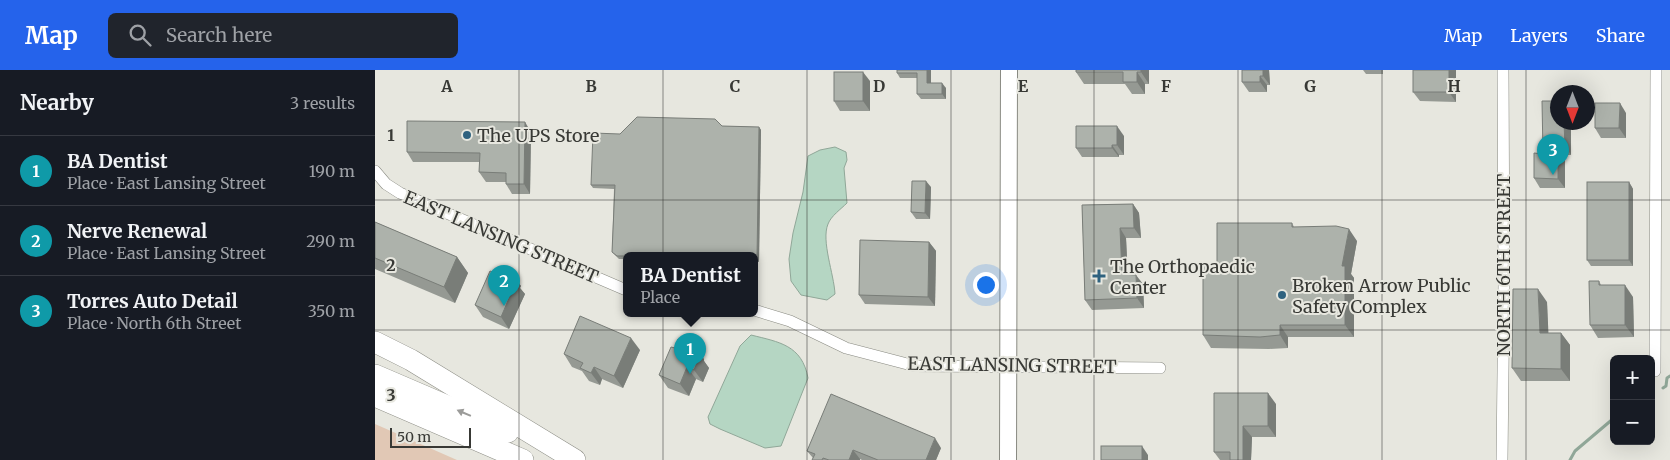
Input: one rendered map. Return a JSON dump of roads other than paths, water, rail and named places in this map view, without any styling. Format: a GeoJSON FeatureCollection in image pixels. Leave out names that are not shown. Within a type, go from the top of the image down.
{"type":"FeatureCollection","features":[{"type":"Feature","properties":{"kind":"highway"},"geometry":{"type":"LineString","coordinates":[[375,342],[411,360],[574,460]]}},
{"type":"Feature","properties":{"kind":"highway"},"geometry":{"type":"LineString","coordinates":[[375,375],[574,460]]}},
{"type":"Feature","properties":{"kind":"highway"},"geometry":{"type":"LineString","coordinates":[[375,396],[504,455],[523,460]]}},
{"type":"Feature","properties":{"kind":"main road"},"geometry":{"type":"LineString","coordinates":[[1008,460],[1009,70]]}},
{"type":"Feature","properties":{"kind":"street","name":"NORTH 6TH STREET"},"geometry":{"type":"LineString","coordinates":[[1502,460],[1504,284],[1503,70]]}},
{"type":"Feature","properties":{"kind":"street"},"geometry":{"type":"LineString","coordinates":[[1655,371],[1656,70]]}},
{"type":"Feature","properties":{"kind":"street","name":"EAST LANSING STREET"},"geometry":{"type":"LineString","coordinates":[[377,174],[400,193],[623,289]]}},
{"type":"Feature","properties":{"kind":"street","name":"EAST LANSING STREET"},"geometry":{"type":"LineString","coordinates":[[758,311],[790,320],[846,348],[890,361],[927,367],[1160,368]]}},
{"type":"Feature","properties":{"kind":"waterway"},"geometry":{"type":"LineString","coordinates":[[1663,388],[1666,386],[1667,378],[1670,376]]}},
{"type":"Feature","properties":{"kind":"waterway"},"geometry":{"type":"LineString","coordinates":[[1570,460],[1575,451],[1610,421]]}},
{"type":"Feature","properties":{"kind":"place","name":"The UPS Store"},"geometry":{"type":"Point","coordinates":[467,135]}},
{"type":"Feature","properties":{"kind":"place","name":"Torres Auto Detail"},"geometry":{"type":"Point","coordinates":[1553,175]}},
{"type":"Feature","properties":{"kind":"place","name":"The Orthopaedic Center"},"geometry":{"type":"Point","coordinates":[1099,276]}},
{"type":"Feature","properties":{"kind":"place","name":"Broken Arrow Public Safety Complex"},"geometry":{"type":"Point","coordinates":[1282,295]}},
{"type":"Feature","properties":{"kind":"place","name":"Nerve Renewal"},"geometry":{"type":"Point","coordinates":[504,306]}},
{"type":"Feature","properties":{"kind":"place","name":"BA Dentist"},"geometry":{"type":"Point","coordinates":[690,374]}}]}
